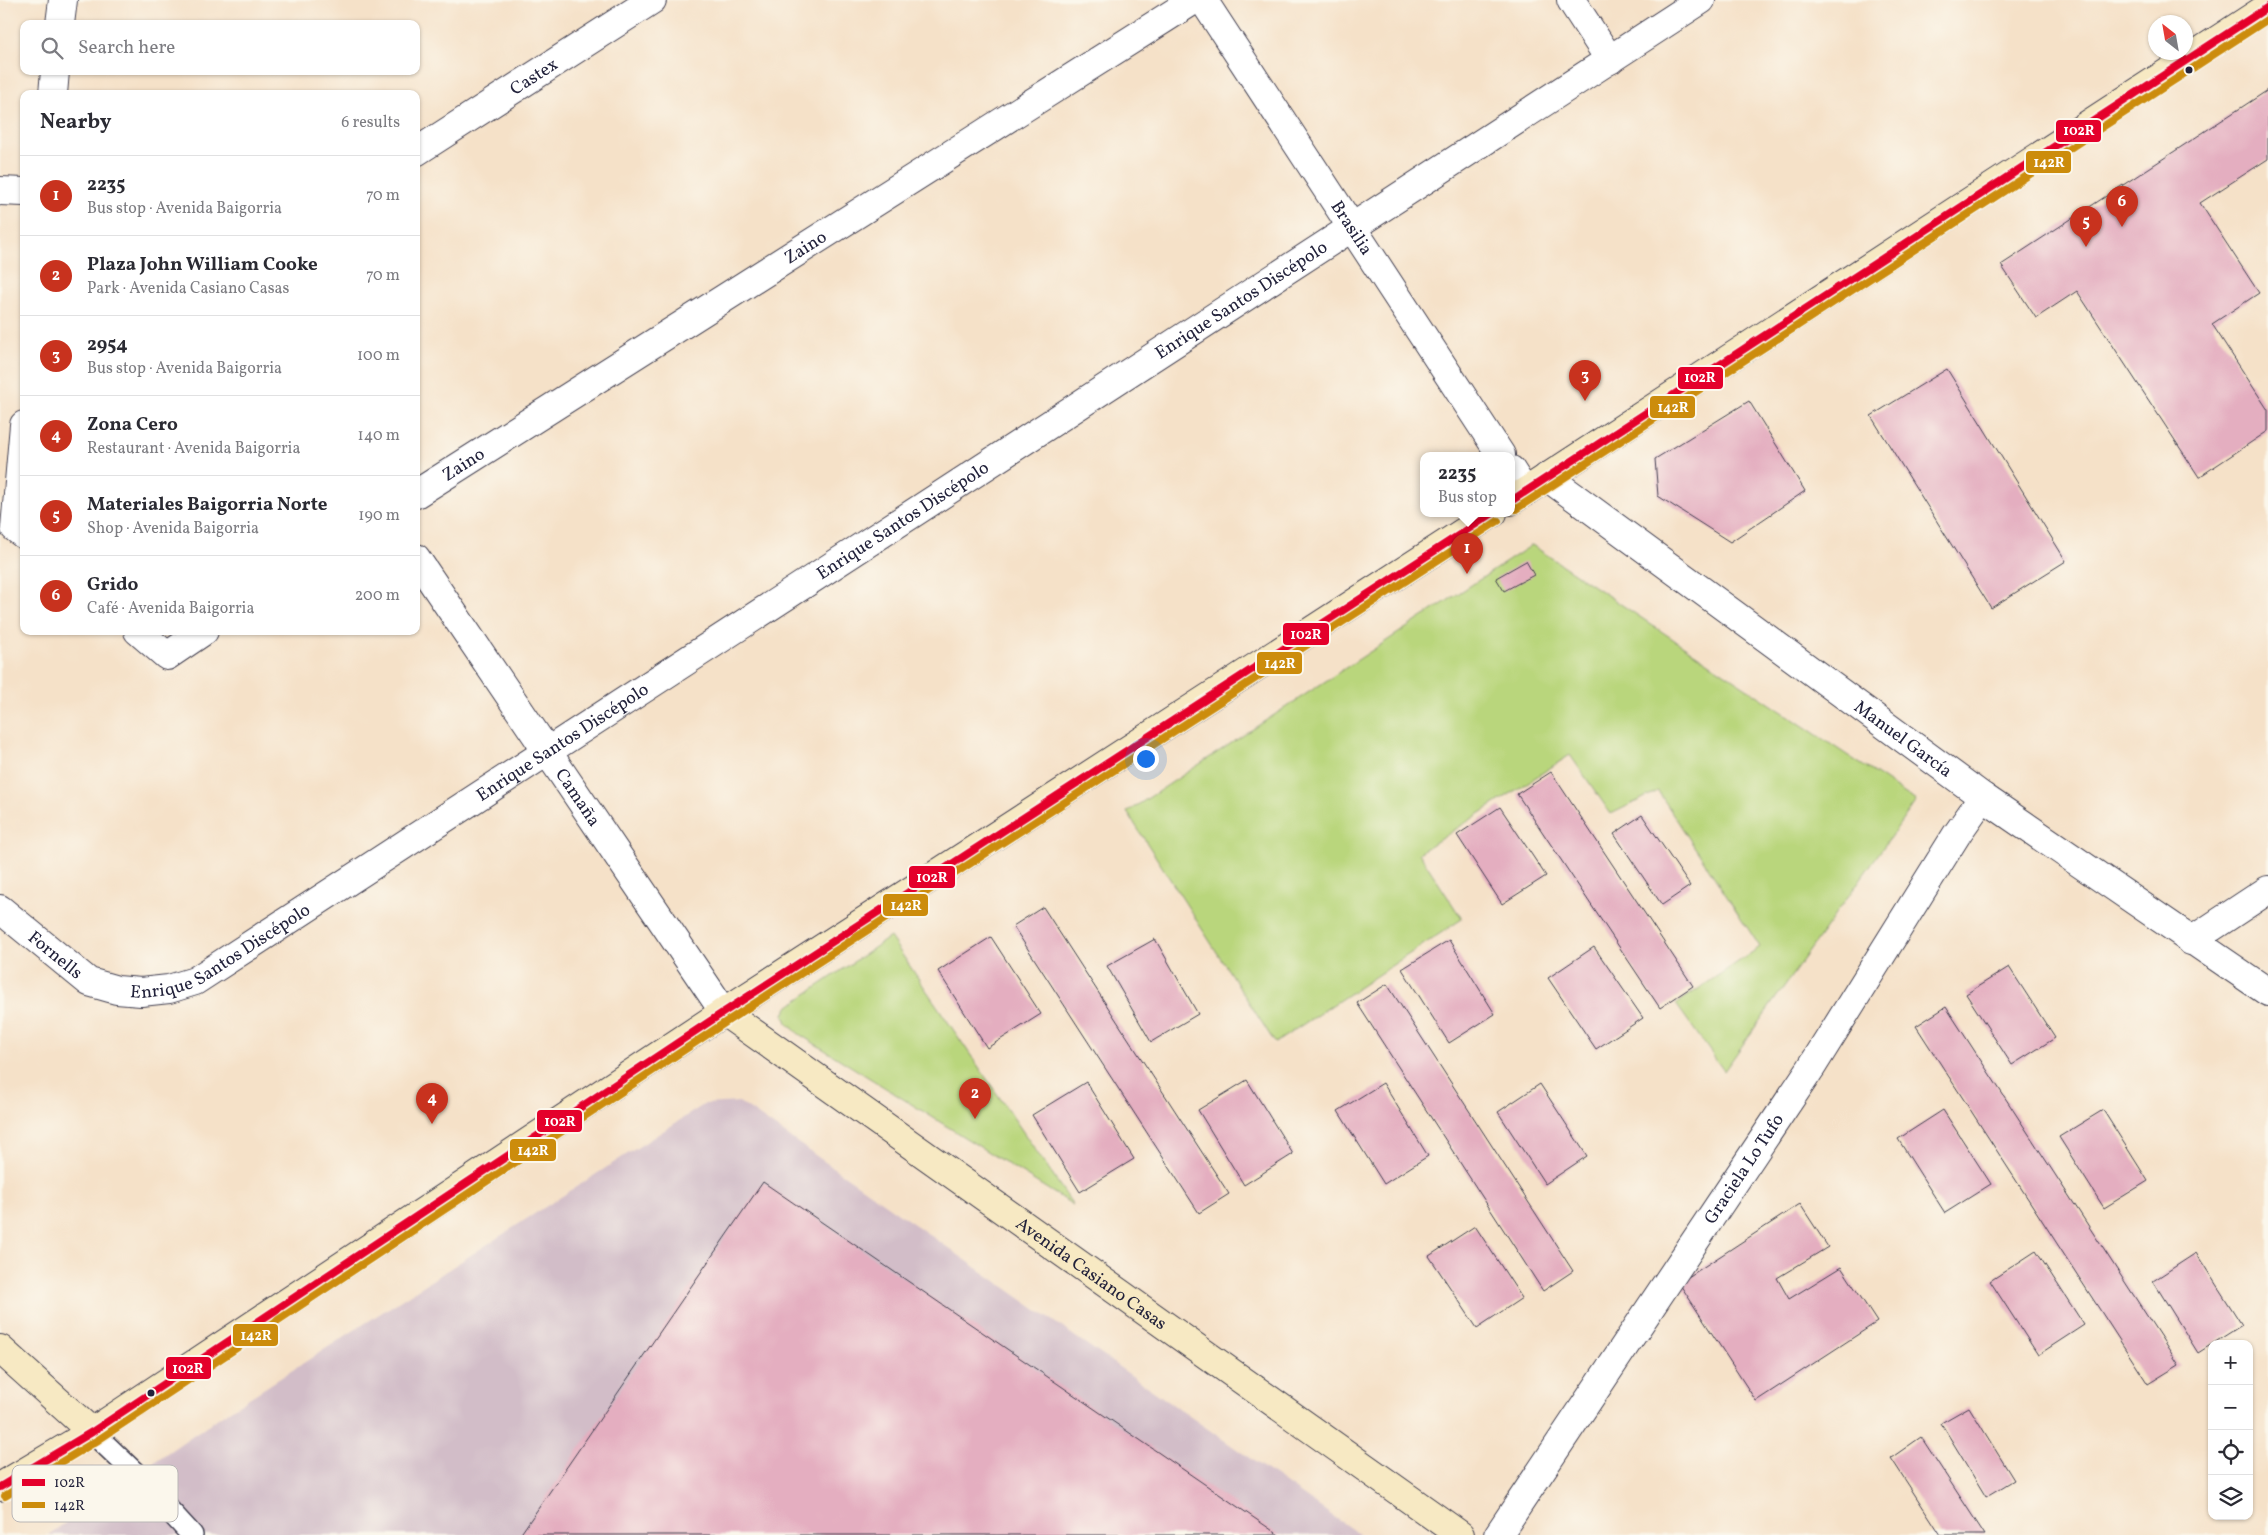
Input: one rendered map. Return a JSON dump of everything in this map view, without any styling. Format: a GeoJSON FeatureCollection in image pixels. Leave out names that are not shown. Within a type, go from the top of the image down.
{"type":"FeatureCollection","features":[{"type":"Feature","properties":{"kind":"main road"},"geometry":{"type":"LineString","coordinates":[[1523,485],[2268,7]]}},
{"type":"Feature","properties":{"kind":"main road"},"geometry":{"type":"LineString","coordinates":[[37,1465],[92,1432],[724,1012],[1487,517]]}},
{"type":"Feature","properties":{"kind":"main road","name":"Avenida Casiano Casas"},"geometry":{"type":"LineString","coordinates":[[724,1012],[1460,1535]]}},
{"type":"Feature","properties":{"kind":"main road"},"geometry":{"type":"LineString","coordinates":[[0,1349],[92,1432]]}},
{"type":"Feature","properties":{"kind":"main road"},"geometry":{"type":"LineString","coordinates":[[0,1487],[12,1480]]}},
{"type":"Feature","properties":{"kind":"street"},"geometry":{"type":"LineString","coordinates":[[60,20],[63,0]]}},
{"type":"Feature","properties":{"kind":"street","name":"Castex"},"geometry":{"type":"LineString","coordinates":[[420,149],[652,0]]}},
{"type":"Feature","properties":{"kind":"street","name":"Zaino"},"geometry":{"type":"LineString","coordinates":[[420,491],[1194,0]]}},
{"type":"Feature","properties":{"kind":"street","name":"Brasilia"},"geometry":{"type":"LineString","coordinates":[[1203,0],[1499,452]]}},
{"type":"Feature","properties":{"kind":"street"},"geometry":{"type":"LineString","coordinates":[[1571,0],[1610,60]]}},
{"type":"Feature","properties":{"kind":"street","name":"Enrique Santos Discépolo"},"geometry":{"type":"LineString","coordinates":[[89,982],[117,990],[141,992],[169,989],[195,981],[549,753],[1701,0]]}},
{"type":"Feature","properties":{"kind":"street"},"geometry":{"type":"LineString","coordinates":[[53,90],[55,75]]}},
{"type":"Feature","properties":{"kind":"street"},"geometry":{"type":"LineString","coordinates":[[0,191],[20,192]]}},
{"type":"Feature","properties":{"kind":"street"},"geometry":{"type":"LineString","coordinates":[[20,471],[15,528],[20,532]]}},
{"type":"Feature","properties":{"kind":"street","name":"Manuel García"},"geometry":{"type":"LineString","coordinates":[[1523,485],[2268,992]]}},
{"type":"Feature","properties":{"kind":"street","name":"Camaña"},"geometry":{"type":"LineString","coordinates":[[420,564],[724,1012]]}},
{"type":"Feature","properties":{"kind":"street"},"geometry":{"type":"LineString","coordinates":[[143,635],[167,656],[198,635]]}},
{"type":"Feature","properties":{"kind":"street","name":"Graciela Lo Tufo"},"geometry":{"type":"LineString","coordinates":[[1498,1535],[1811,1068],[1957,834],[1983,797]]}},
{"type":"Feature","properties":{"kind":"street"},"geometry":{"type":"LineString","coordinates":[[2191,941],[2268,890]]}},
{"type":"Feature","properties":{"kind":"street","name":"Fornells"},"geometry":{"type":"LineString","coordinates":[[0,909],[89,982]]}},
{"type":"Feature","properties":{"kind":"lane"},"geometry":{"type":"LineString","coordinates":[[92,1432],[127,1465]]}},
{"type":"Feature","properties":{"kind":"lane"},"geometry":{"type":"LineString","coordinates":[[178,1520],[192,1535]]}},
{"type":"Feature","properties":{"kind":"shaded area"},"geometry":{"type":"Polygon","coordinates":[[[739,1102],[1360,1535],[48,1535],[67,1522],[178,1522],[178,1465],[150,1465],[212,1422],[705,1104],[739,1102]]]}},
{"type":"Feature","properties":{"kind":"green space"},"geometry":{"type":"Polygon","coordinates":[[[1532,545],[1916,801],[1724,1071],[1676,1004],[1760,947],[1658,791],[1611,814],[1570,755],[1419,853],[1462,919],[1275,1043],[1127,812],[1532,545]]]}},
{"type":"Feature","properties":{"kind":"green space"},"geometry":{"type":"Polygon","coordinates":[[[890,937],[1073,1205],[799,1034],[787,1023],[784,1014],[789,1006],[890,937]]]}},
{"type":"Feature","properties":{"kind":"building"},"geometry":{"type":"Polygon","coordinates":[[[2268,90],[2268,159],[2200,203],[2259,293],[2212,324],[2268,410],[2268,431],[2199,477],[2077,291],[2036,318],[2001,265],[2268,90]]]}},
{"type":"Feature","properties":{"kind":"building"},"geometry":{"type":"Polygon","coordinates":[[[1947,369],[2066,561],[1991,608],[1871,416],[1947,369]]]}},
{"type":"Feature","properties":{"kind":"building"},"geometry":{"type":"Polygon","coordinates":[[[1749,401],[1805,491],[1730,542],[1658,496],[1655,459],[1749,401]]]}},
{"type":"Feature","properties":{"kind":"building"},"geometry":{"type":"Polygon","coordinates":[[[1526,561],[1534,575],[1504,591],[1496,578],[1526,561]]]}},
{"type":"Feature","properties":{"kind":"building"},"geometry":{"type":"Polygon","coordinates":[[[1551,772],[1693,986],[1660,1008],[1517,794],[1551,772]]]}},
{"type":"Feature","properties":{"kind":"building"},"geometry":{"type":"Polygon","coordinates":[[[1500,807],[1546,876],[1502,904],[1457,835],[1500,807]]]}},
{"type":"Feature","properties":{"kind":"building"},"geometry":{"type":"Polygon","coordinates":[[[1642,815],[1690,886],[1662,905],[1614,834],[1642,815]]]}},
{"type":"Feature","properties":{"kind":"building"},"geometry":{"type":"Polygon","coordinates":[[[1043,907],[1229,1194],[1199,1213],[1013,926],[1043,907]]]}},
{"type":"Feature","properties":{"kind":"building"},"geometry":{"type":"Polygon","coordinates":[[[991,937],[1041,1014],[987,1048],[938,971],[991,937]]]}},
{"type":"Feature","properties":{"kind":"building"},"geometry":{"type":"Polygon","coordinates":[[[1155,939],[1198,1014],[1151,1042],[1107,966],[1155,939]]]}},
{"type":"Feature","properties":{"kind":"building"},"geometry":{"type":"Polygon","coordinates":[[[1449,940],[1495,1014],[1449,1043],[1402,969],[1449,940]]]}},
{"type":"Feature","properties":{"kind":"building"},"geometry":{"type":"Polygon","coordinates":[[[1594,947],[1643,1018],[1596,1049],[1548,978],[1594,947]]]}},
{"type":"Feature","properties":{"kind":"building"},"geometry":{"type":"Polygon","coordinates":[[[2009,967],[2055,1038],[2012,1065],[1966,994],[2009,967]]]}},
{"type":"Feature","properties":{"kind":"building"},"geometry":{"type":"Polygon","coordinates":[[[1387,984],[1573,1271],[1543,1291],[1357,1003],[1387,984]]]}},
{"type":"Feature","properties":{"kind":"building"},"geometry":{"type":"Polygon","coordinates":[[[1946,1007],[2179,1365],[2148,1384],[1916,1026],[1946,1007]]]}},
{"type":"Feature","properties":{"kind":"building"},"geometry":{"type":"Polygon","coordinates":[[[1247,1080],[1293,1154],[1244,1185],[1198,1110],[1247,1080]]]}},
{"type":"Feature","properties":{"kind":"building"},"geometry":{"type":"Polygon","coordinates":[[[1086,1082],[1134,1159],[1080,1192],[1032,1115],[1086,1082]]]}},
{"type":"Feature","properties":{"kind":"building"},"geometry":{"type":"Polygon","coordinates":[[[1383,1083],[1428,1156],[1384,1184],[1338,1111],[1383,1083]]]}},
{"type":"Feature","properties":{"kind":"building"},"geometry":{"type":"Polygon","coordinates":[[[1540,1084],[1587,1156],[1545,1184],[1498,1112],[1540,1084]]]}},
{"type":"Feature","properties":{"kind":"building"},"geometry":{"type":"Polygon","coordinates":[[[1943,1110],[1991,1184],[1945,1213],[1898,1139],[1943,1110]]]}},
{"type":"Feature","properties":{"kind":"building"},"geometry":{"type":"Polygon","coordinates":[[[2103,1110],[2148,1181],[2104,1208],[2059,1137],[2103,1110]]]}},
{"type":"Feature","properties":{"kind":"building"},"geometry":{"type":"Polygon","coordinates":[[[763,1182],[1023,1360],[1279,1535],[520,1535],[763,1182]]]}},
{"type":"Feature","properties":{"kind":"building"},"geometry":{"type":"Polygon","coordinates":[[[1800,1204],[1828,1247],[1777,1278],[1789,1299],[1841,1267],[1877,1322],[1756,1401],[1679,1283],[1800,1204]]]}},
{"type":"Feature","properties":{"kind":"building"},"geometry":{"type":"Polygon","coordinates":[[[1475,1226],[1522,1298],[1477,1328],[1429,1256],[1475,1226]]]}},
{"type":"Feature","properties":{"kind":"building"},"geometry":{"type":"Polygon","coordinates":[[[2036,1251],[2084,1325],[2038,1355],[1990,1281],[2036,1251]]]}},
{"type":"Feature","properties":{"kind":"building"},"geometry":{"type":"Polygon","coordinates":[[[2196,1253],[2242,1325],[2218,1340],[2208,1340],[2208,1347],[2198,1353],[2153,1281],[2196,1253]]]}},
{"type":"Feature","properties":{"kind":"building"},"geometry":{"type":"Polygon","coordinates":[[[1969,1407],[2014,1480],[1986,1497],[1941,1423],[1969,1407]]]}},
{"type":"Feature","properties":{"kind":"building"},"geometry":{"type":"Polygon","coordinates":[[[1921,1437],[1985,1535],[1941,1535],[1891,1458],[1921,1437]]]}},
{"type":"Feature","properties":{"kind":"transit line","name":"102R"},"geometry":{"type":"LineString","coordinates":[[1515,498],[2268,7]]}},
{"type":"Feature","properties":{"kind":"transit line","name":"142R"},"geometry":{"type":"LineString","coordinates":[[1516,509],[2268,19]]}},
{"type":"Feature","properties":{"kind":"transit line","name":"102R"},"geometry":{"type":"LineString","coordinates":[[37,1465],[92,1432],[724,1012],[1487,517]]}},
{"type":"Feature","properties":{"kind":"transit line","name":"142R"},"geometry":{"type":"LineString","coordinates":[[56,1465],[98,1440],[729,1020],[1498,521]]}},
{"type":"Feature","properties":{"kind":"transit line","name":"102R"},"geometry":{"type":"LineString","coordinates":[[0,1487],[12,1480]]}},
{"type":"Feature","properties":{"kind":"transit line","name":"142R"},"geometry":{"type":"LineString","coordinates":[[5,1496],[12,1492]]}},
{"type":"Feature","properties":{"kind":"place","name":"Grido"},"geometry":{"type":"Point","coordinates":[2122,227]}},
{"type":"Feature","properties":{"kind":"place","name":"Materiales Baigorria Norte"},"geometry":{"type":"Point","coordinates":[2086,247]}},
{"type":"Feature","properties":{"kind":"place","name":"2954"},"geometry":{"type":"Point","coordinates":[1585,401]}},
{"type":"Feature","properties":{"kind":"place","name":"2235"},"geometry":{"type":"Point","coordinates":[1467,574]}},
{"type":"Feature","properties":{"kind":"place","name":"Plaza John William Cooke"},"geometry":{"type":"Point","coordinates":[975,1119]}},
{"type":"Feature","properties":{"kind":"place","name":"Zona Cero"},"geometry":{"type":"Point","coordinates":[432,1124]}}]}
